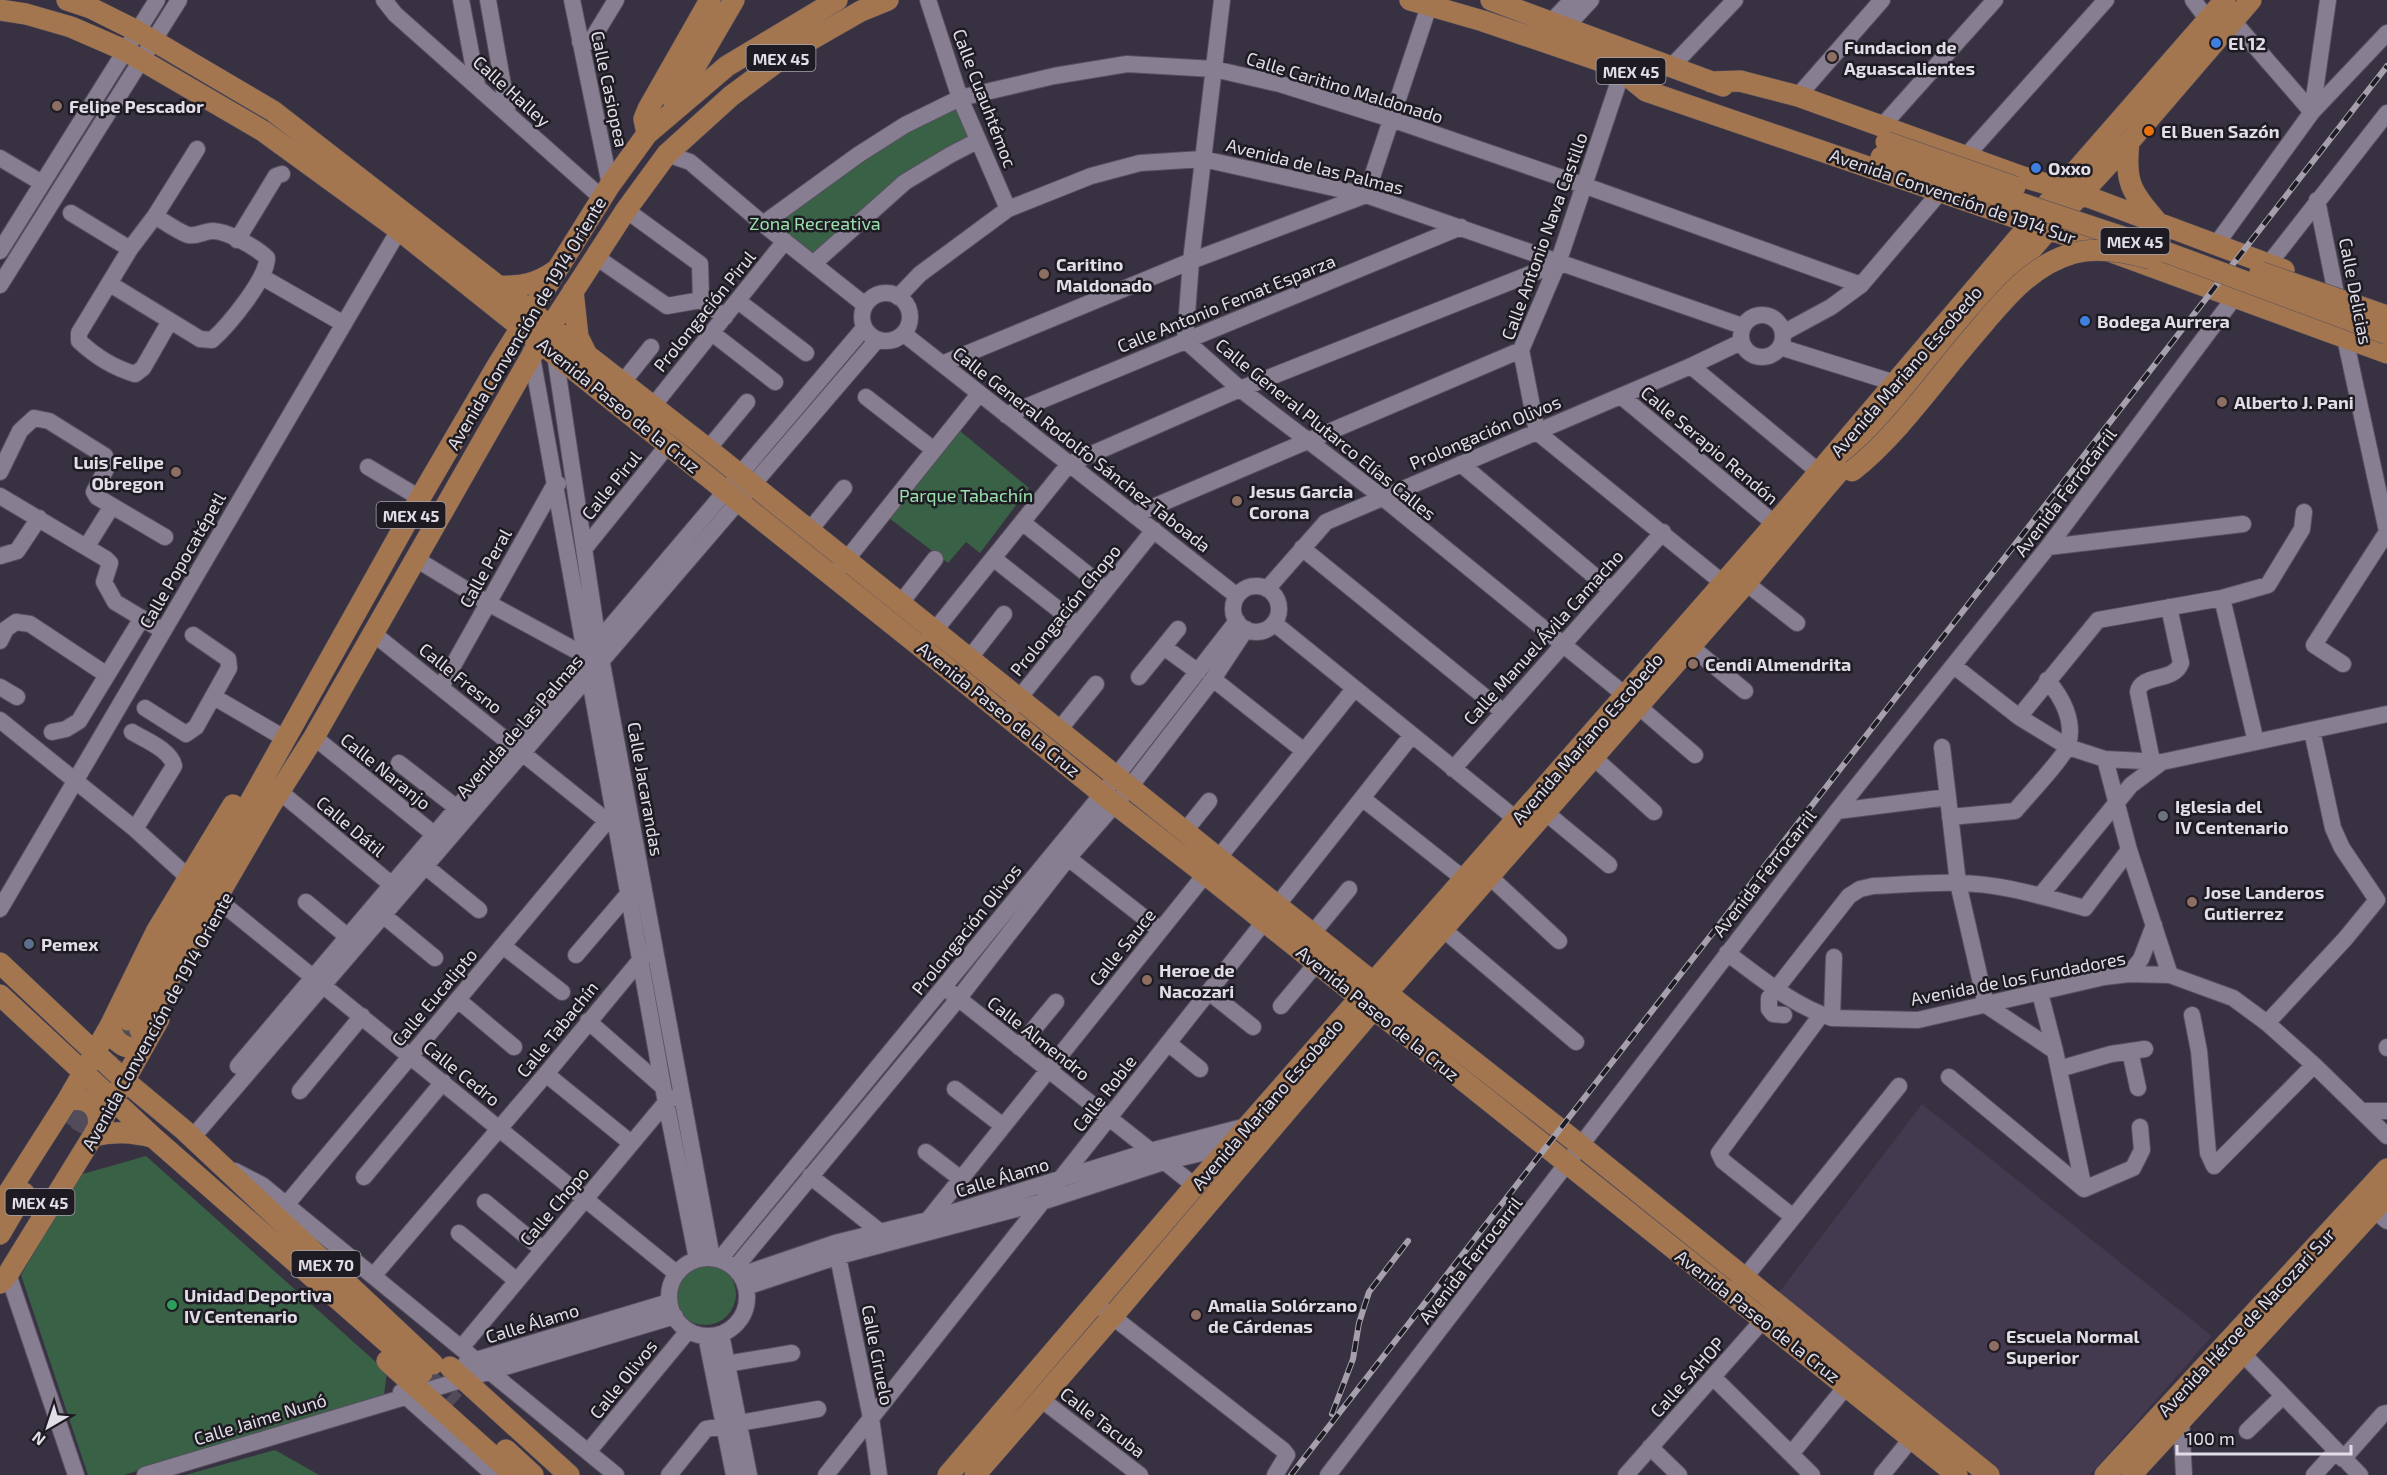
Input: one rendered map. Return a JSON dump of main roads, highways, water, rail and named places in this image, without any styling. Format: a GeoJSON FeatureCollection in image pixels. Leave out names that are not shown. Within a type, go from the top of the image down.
{"type":"FeatureCollection","features":[{"type":"Feature","properties":{"kind":"main road","name":"Avenida Paseo de la Cruz"},"geometry":{"type":"LineString","coordinates":[[67,0],[108,16],[273,111],[494,294],[537,336],[668,445],[732,496],[840,569],[928,639],[1006,715],[1109,798],[1212,866],[1277,905],[1778,1304],[1853,1378]]}},
{"type":"Feature","properties":{"kind":"main road"},"geometry":{"type":"LineString","coordinates":[[667,154],[647,134],[644,119],[710,0]]}},
{"type":"Feature","properties":{"kind":"main road"},"geometry":{"type":"LineString","coordinates":[[686,136],[667,115],[734,0]]}},
{"type":"Feature","properties":{"kind":"main road","name":"Avenida Convención de 1914 Oriente"},"geometry":{"type":"LineString","coordinates":[[131,1030],[297,719],[420,498],[497,366],[537,336],[558,269],[606,192],[647,134],[667,115],[727,66],[837,0]]}},
{"type":"Feature","properties":{"kind":"main road","name":"Avenida Convención de 1914 Oriente"},"geometry":{"type":"LineString","coordinates":[[131,1030],[309,745],[374,634],[537,336],[573,291],[626,210],[667,154],[730,96],[793,50],[861,11],[888,0]]}},
{"type":"Feature","properties":{"kind":"main road","name":"Avenida Convención de 1914 Sur"},"geometry":{"type":"LineString","coordinates":[[1491,0],[1711,82],[2387,316]]}},
{"type":"Feature","properties":{"kind":"main road","name":"Avenida Mariano Escobedo"},"geometry":{"type":"LineString","coordinates":[[1380,988],[1444,930],[1545,812],[1592,756],[1631,700],[1723,583],[1836,473],[2010,276],[2041,226],[2060,189],[2221,13],[2251,0]]}},
{"type":"Feature","properties":{"kind":"main road","name":"Avenida Convención de 1914 Sur"},"geometry":{"type":"LineString","coordinates":[[1420,3],[1483,21],[1625,69],[1785,108],[1883,126],[2020,176],[2083,195],[2268,265],[2387,305]]}},
{"type":"Feature","properties":{"kind":"main road","name":"Avenida Paseo de la Cruz"},"geometry":{"type":"LineString","coordinates":[[0,10],[26,14],[71,27],[133,55],[263,131],[399,230],[494,294]]}},
{"type":"Feature","properties":{"kind":"main road","name":"Avenida Mariano Escobedo"},"geometry":{"type":"LineString","coordinates":[[1836,473],[1895,383],[2041,226],[2083,195],[2129,142],[2221,13]]}},
{"type":"Feature","properties":{"kind":"main road","name":"Avenida Convención de 1914 Sur"},"geometry":{"type":"LineString","coordinates":[[1625,69],[1630,78],[1646,91],[2041,226],[2387,353]]}},
{"type":"Feature","properties":{"kind":"main road","name":"Avenida Convención de 1914 Sur"},"geometry":{"type":"LineString","coordinates":[[1785,108],[2387,334]]}},
{"type":"Feature","properties":{"kind":"main road"},"geometry":{"type":"LineString","coordinates":[[2129,142],[2127,175],[2131,188],[2139,201],[2170,229],[2185,239],[2186,252],[2180,261],[2164,271]]}},
{"type":"Feature","properties":{"kind":"main road"},"geometry":{"type":"LineString","coordinates":[[2020,176],[2042,177],[2058,173],[2090,157]]}},
{"type":"Feature","properties":{"kind":"main road"},"geometry":{"type":"LineString","coordinates":[[2010,276],[2055,251],[2088,243]]}},
{"type":"Feature","properties":{"kind":"main road"},"geometry":{"type":"LineString","coordinates":[[2198,284],[2195,261],[2212,245]]}},
{"type":"Feature","properties":{"kind":"main road"},"geometry":{"type":"LineString","coordinates":[[1836,473],[1868,459],[2001,303],[2028,276],[2053,261],[2075,253],[2099,250],[2136,254],[2203,273],[2219,272]]}},
{"type":"Feature","properties":{"kind":"main road"},"geometry":{"type":"LineString","coordinates":[[497,366],[501,349],[501,328],[494,294],[537,283],[558,269]]}},
{"type":"Feature","properties":{"kind":"main road"},"geometry":{"type":"LineString","coordinates":[[2295,321],[2288,307],[2289,299],[2298,285],[2308,278]]}},
{"type":"Feature","properties":{"kind":"main road"},"geometry":{"type":"LineString","coordinates":[[573,291],[578,337],[586,353]]}},
{"type":"Feature","properties":{"kind":"main road","name":"Avenida Paseo de la Cruz"},"geometry":{"type":"LineString","coordinates":[[537,336],[586,353],[623,382],[809,531],[840,569],[900,603],[928,639],[969,659],[1185,831],[1212,866],[1264,922],[1366,1005],[1763,1320],[1853,1378],[1918,1430],[1987,1475]]}},
{"type":"Feature","properties":{"kind":"main road","name":"Avenida Mariano Escobedo"},"geometry":{"type":"LineString","coordinates":[[975,1475],[1112,1317],[1255,1134],[1380,988],[1464,879],[1516,819],[1631,700],[1690,646],[1746,583],[1770,537]]}},
{"type":"Feature","properties":{"kind":"main road","name":"Avenida Convención de 1914 Oriente"},"geometry":{"type":"LineString","coordinates":[[0,1234],[112,1100],[124,1080],[131,1030],[156,932],[272,743],[297,719]]}},
{"type":"Feature","properties":{"kind":"main road","name":"Avenida Convención de 1914 Oriente"},"geometry":{"type":"LineString","coordinates":[[0,1206],[95,1053],[131,1030],[223,904],[285,796],[309,745]]}},
{"type":"Feature","properties":{"kind":"main road","name":"MEX 70"},"geometry":{"type":"LineString","coordinates":[[0,963],[124,1080],[220,1164],[436,1382],[533,1475]]}},
{"type":"Feature","properties":{"kind":"main road"},"geometry":{"type":"LineString","coordinates":[[0,995],[198,1178],[214,1204],[436,1382],[569,1475]]}},
{"type":"Feature","properties":{"kind":"main road","name":"Avenida Mariano Escobedo"},"geometry":{"type":"LineString","coordinates":[[948,1475],[1232,1145],[1276,1124],[1366,1005]]}},
{"type":"Feature","properties":{"kind":"main road"},"geometry":{"type":"LineString","coordinates":[[67,1101],[84,1100],[97,1110],[85,1130],[126,1132],[154,1138]]}},
{"type":"Feature","properties":{"kind":"main road","name":"Avenida Convención de 1914 Oriente"},"geometry":{"type":"LineString","coordinates":[[3,1276],[85,1130]]}},
{"type":"Feature","properties":{"kind":"main road","name":"Avenida Héroe de Nacozari Sur"},"geometry":{"type":"LineString","coordinates":[[2104,1475],[2387,1169]]}},
{"type":"Feature","properties":{"kind":"main road","name":"Avenida Héroe de Nacozari Sur"},"geometry":{"type":"LineString","coordinates":[[2131,1475],[2242,1353],[2383,1209]]}},
{"type":"Feature","properties":{"kind":"main road"},"geometry":{"type":"LineString","coordinates":[[436,1382],[514,1475]]}},
{"type":"Feature","properties":{"kind":"main road","name":"MEX 70"},"geometry":{"type":"LineString","coordinates":[[436,1382],[557,1475]]}},
{"type":"Feature","properties":{"kind":"main road","name":"Avenida Paseo de la Cruz"},"geometry":{"type":"LineString","coordinates":[[1918,1430],[1957,1475]]}},
{"type":"Feature","properties":{"kind":"main road"},"geometry":{"type":"LineString","coordinates":[[962,1475],[967,1469],[994,1453]]}},
{"type":"Feature","properties":{"kind":"tunnel"},"geometry":{"type":"LineString","coordinates":[[66,1123],[124,1026]]}},
{"type":"Feature","properties":{"kind":"tunnel"},"geometry":{"type":"LineString","coordinates":[[80,1133],[139,1032]]}},
{"type":"Feature","properties":{"kind":"tunnel"},"geometry":{"type":"LineString","coordinates":[[425,1376],[455,1403]]}},
{"type":"Feature","properties":{"kind":"railway"},"geometry":{"type":"LineString","coordinates":[[1291,1475],[2387,66]]}},
{"type":"Feature","properties":{"kind":"railway"},"geometry":{"type":"LineString","coordinates":[[1332,1414],[1353,1359],[1359,1323],[1369,1292],[1408,1241]]}},
{"type":"Feature","properties":{"kind":"place","name":"El 12"},"geometry":{"type":"Point","coordinates":[2216,43]}},
{"type":"Feature","properties":{"kind":"place","name":"Fundacion de Aguascalientes"},"geometry":{"type":"Point","coordinates":[1832,57]}},
{"type":"Feature","properties":{"kind":"place","name":"Felipe Pescador"},"geometry":{"type":"Point","coordinates":[57,106]}},
{"type":"Feature","properties":{"kind":"place","name":"El Buen Sazón"},"geometry":{"type":"Point","coordinates":[2149,131]}},
{"type":"Feature","properties":{"kind":"place","name":"Oxxo"},"geometry":{"type":"Point","coordinates":[2036,168]}},
{"type":"Feature","properties":{"kind":"place","name":"Caritino Maldonado"},"geometry":{"type":"Point","coordinates":[1044,274]}},
{"type":"Feature","properties":{"kind":"place","name":"Bodega Aurrera"},"geometry":{"type":"Point","coordinates":[2085,321]}},
{"type":"Feature","properties":{"kind":"place","name":"Alberto J. Pani"},"geometry":{"type":"Point","coordinates":[2222,402]}},
{"type":"Feature","properties":{"kind":"place","name":"Luis Felipe Obregon"},"geometry":{"type":"Point","coordinates":[176,472]}},
{"type":"Feature","properties":{"kind":"place","name":"Jesus Garcia Corona"},"geometry":{"type":"Point","coordinates":[1237,501]}},
{"type":"Feature","properties":{"kind":"place","name":"Cendi Almendrita"},"geometry":{"type":"Point","coordinates":[1693,664]}},
{"type":"Feature","properties":{"kind":"place","name":"Iglesia del IV Centenario"},"geometry":{"type":"Point","coordinates":[2163,816]}},
{"type":"Feature","properties":{"kind":"place","name":"Jose Landeros Gutierrez"},"geometry":{"type":"Point","coordinates":[2192,902]}},
{"type":"Feature","properties":{"kind":"place","name":"Pemex"},"geometry":{"type":"Point","coordinates":[29,944]}},
{"type":"Feature","properties":{"kind":"place","name":"Heroe de Nacozari"},"geometry":{"type":"Point","coordinates":[1147,980]}},
{"type":"Feature","properties":{"kind":"place","name":"Unidad Deportiva IV Centenario"},"geometry":{"type":"Point","coordinates":[172,1305]}},
{"type":"Feature","properties":{"kind":"place","name":"Amalia Solórzano de Cárdenas"},"geometry":{"type":"Point","coordinates":[1196,1315]}},
{"type":"Feature","properties":{"kind":"place","name":"Escuela Normal Superior"},"geometry":{"type":"Point","coordinates":[1994,1346]}},
{"type":"Feature","properties":{"kind":"park label","name":"Zona Recreativa"},"geometry":{"type":"Point","coordinates":[815,223]}},
{"type":"Feature","properties":{"kind":"park label","name":"Parque Tabachín"},"geometry":{"type":"Point","coordinates":[966,495]}}]}
